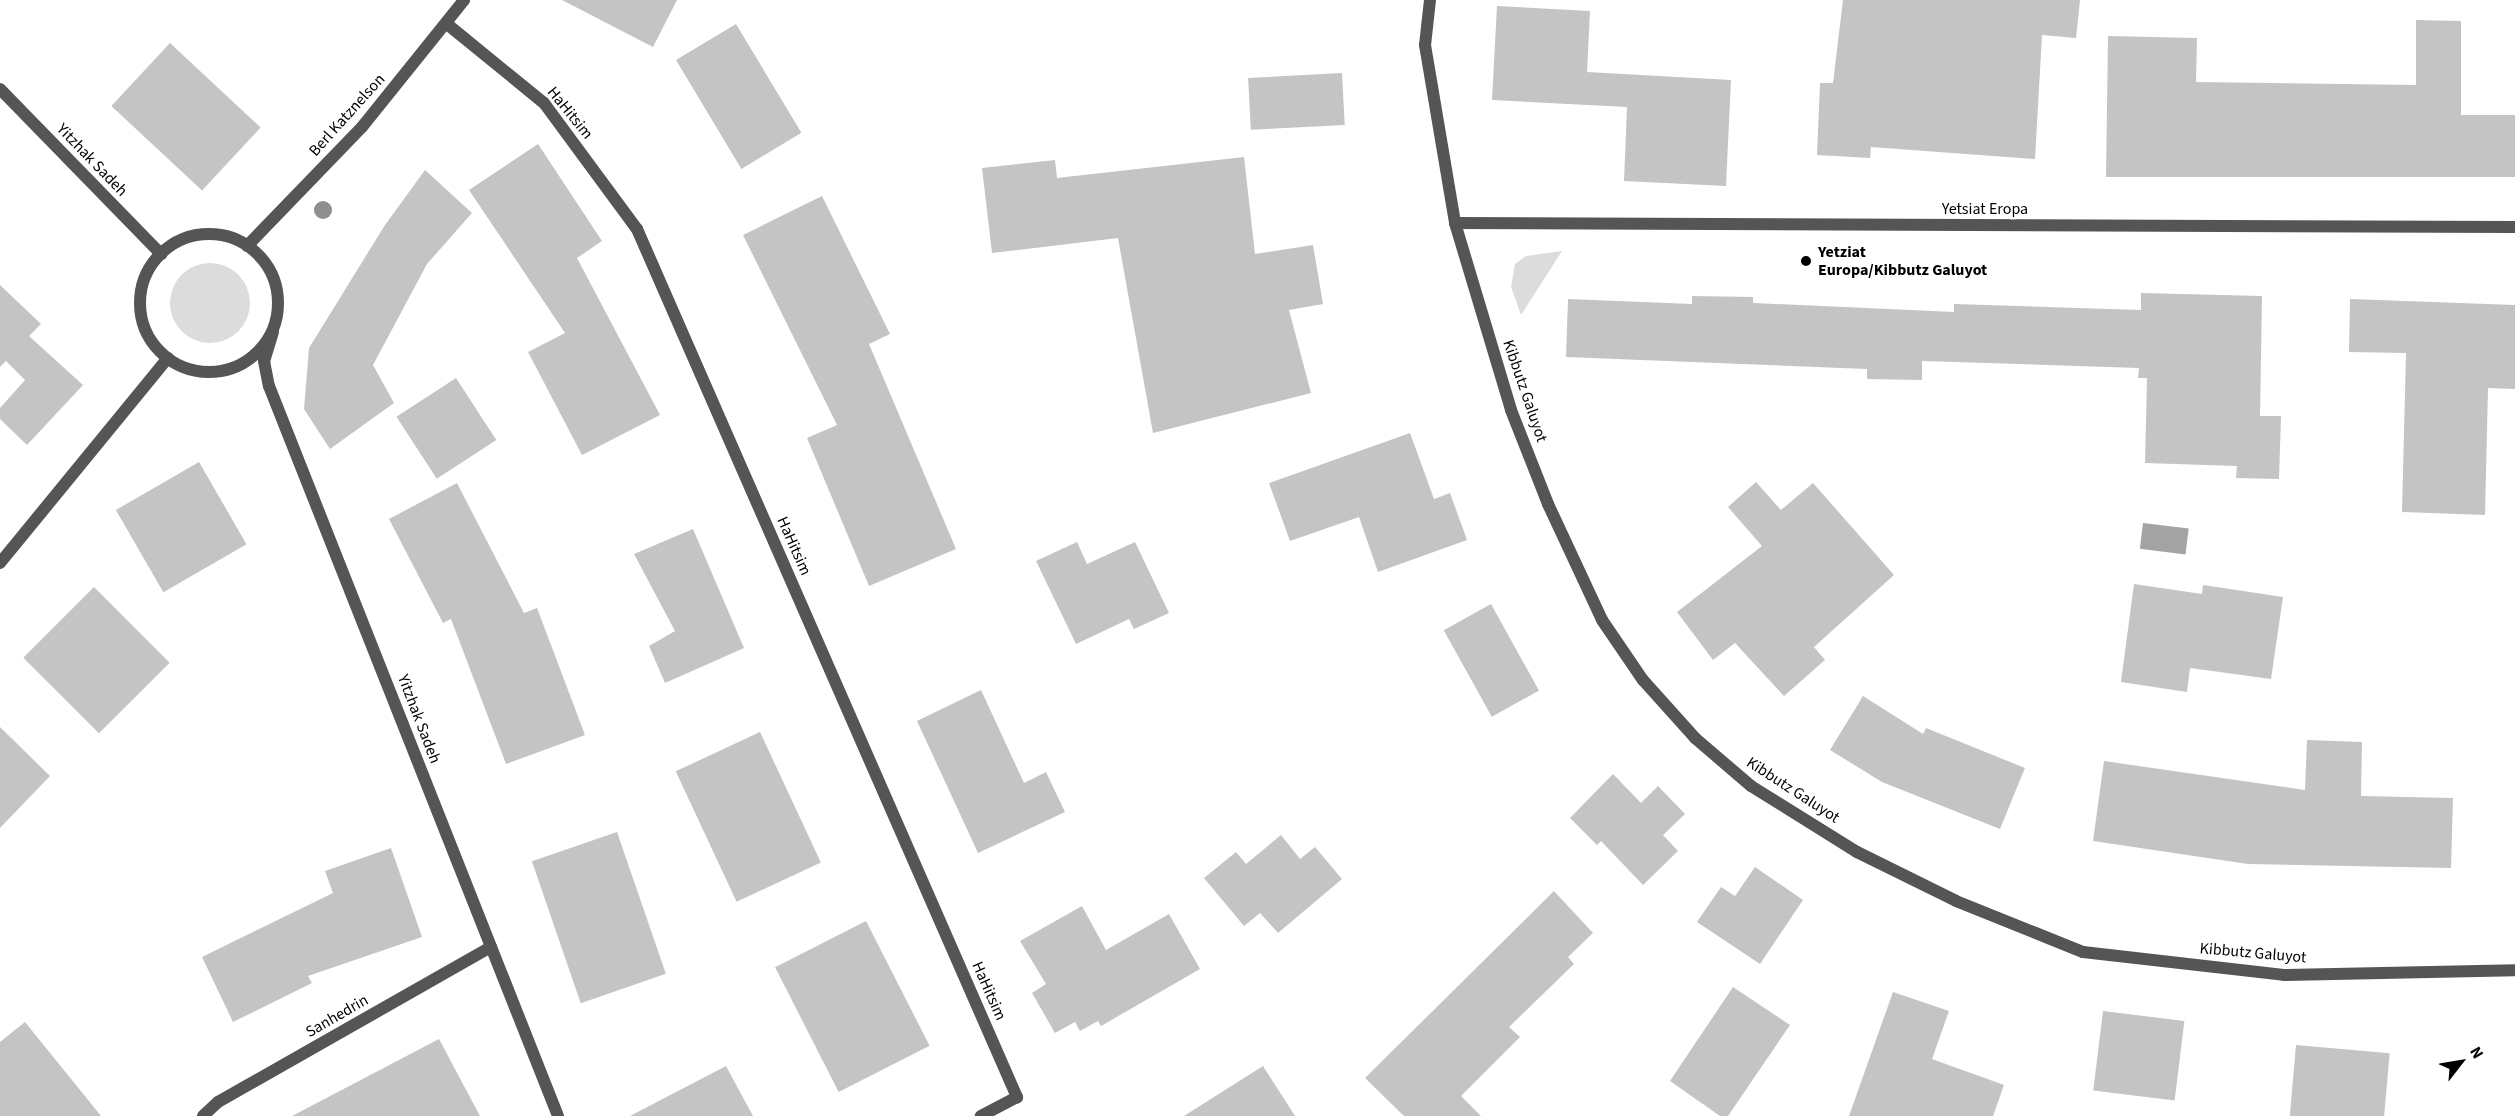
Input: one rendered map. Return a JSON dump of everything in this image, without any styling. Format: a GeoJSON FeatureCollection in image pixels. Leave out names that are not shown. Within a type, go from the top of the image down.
{"type":"FeatureCollection","features":[{"type":"Feature","properties":{"kind":"street","name":"Berl Katznelson"},"geometry":{"type":"LineString","coordinates":[[247,246],[362,127],[464,0]]}},
{"type":"Feature","properties":{"kind":"street","name":"Kibbutz Galuyot"},"geometry":{"type":"LineString","coordinates":[[1430,0],[1425,45],[1455,223],[1511,410],[1548,504],[1602,620],[1643,680],[1695,738],[1751,786],[1857,852],[1956,901],[2083,952],[2284,975],[2515,970]]}},
{"type":"Feature","properties":{"kind":"street","name":"HaHitsim"},"geometry":{"type":"LineString","coordinates":[[447,24],[544,103],[638,229],[1017,1097],[981,1116]]}},
{"type":"Feature","properties":{"kind":"street","name":"Yitzhak Sadeh"},"geometry":{"type":"LineString","coordinates":[[0,89],[161,254]]}},
{"type":"Feature","properties":{"kind":"street","name":"Yetsiat Eropa"},"geometry":{"type":"LineString","coordinates":[[1455,223],[2515,227]]}},
{"type":"Feature","properties":{"kind":"street"},"geometry":{"type":"LineString","coordinates":[[212,233],[247,246],[269,267],[277,288],[273,332],[260,351],[242,365],[219,372],[196,372],[168,358],[144,329],[140,306],[142,284],[161,254],[189,236],[212,233]]}},
{"type":"Feature","properties":{"kind":"street","name":"Yitzhak Sadeh"},"geometry":{"type":"LineString","coordinates":[[273,332],[264,361],[269,386],[558,1116]]}},
{"type":"Feature","properties":{"kind":"street"},"geometry":{"type":"LineString","coordinates":[[0,563],[168,358]]}},
{"type":"Feature","properties":{"kind":"street","name":"Sanhedrin"},"geometry":{"type":"LineString","coordinates":[[203,1116],[218,1102],[490,947]]}},
{"type":"Feature","properties":{"kind":"shaded area"},"geometry":{"type":"Polygon","coordinates":[[[1562,251],[1521,315],[1511,287],[1515,264],[1526,256],[1562,251]]]}},
{"type":"Feature","properties":{"kind":"shaded area"},"geometry":{"type":"Polygon","coordinates":[[[210,263],[225,266],[238,275],[247,288],[250,303],[247,318],[238,331],[225,340],[210,343],[195,340],[182,331],[173,318],[170,303],[173,288],[182,275],[195,266],[210,263]]]}},
{"type":"Feature","properties":{"kind":"shaded area"},"geometry":{"type":"Polygon","coordinates":[[[2143,523],[2189,529],[2185,554],[2140,549],[2143,523]]]}},
{"type":"Feature","properties":{"kind":"building"},"geometry":{"type":"Polygon","coordinates":[[[562,0],[677,0],[653,47],[562,0]]]}},
{"type":"Feature","properties":{"kind":"building"},"geometry":{"type":"Polygon","coordinates":[[[1843,0],[2080,0],[2076,38],[2042,35],[2035,159],[1871,147],[1870,158],[1817,155],[1820,83],[1833,83],[1843,0]]]}},
{"type":"Feature","properties":{"kind":"building"},"geometry":{"type":"Polygon","coordinates":[[[1497,6],[1590,11],[1587,72],[1731,80],[1726,186],[1624,181],[1627,107],[1492,100],[1497,6]]]}},
{"type":"Feature","properties":{"kind":"building"},"geometry":{"type":"Polygon","coordinates":[[[2416,20],[2461,21],[2461,115],[2515,115],[2515,177],[2106,177],[2108,36],[2197,38],[2196,82],[2416,85],[2416,20]]]}},
{"type":"Feature","properties":{"kind":"building"},"geometry":{"type":"Polygon","coordinates":[[[736,24],[801,133],[741,169],[676,60],[736,24]]]}},
{"type":"Feature","properties":{"kind":"building"},"geometry":{"type":"Polygon","coordinates":[[[170,43],[261,128],[202,190],[111,106],[170,43]]]}},
{"type":"Feature","properties":{"kind":"building"},"geometry":{"type":"Polygon","coordinates":[[[1342,73],[1345,125],[1251,130],[1248,78],[1342,73]]]}},
{"type":"Feature","properties":{"kind":"building"},"geometry":{"type":"Polygon","coordinates":[[[538,144],[602,241],[577,258],[660,415],[582,455],[528,352],[565,333],[469,190],[538,144]]]}},
{"type":"Feature","properties":{"kind":"building"},"geometry":{"type":"Polygon","coordinates":[[[1244,157],[1255,254],[1313,245],[1323,304],[1289,310],[1311,393],[1153,433],[1118,238],[992,253],[982,168],[1055,160],[1057,178],[1244,157]]]}},
{"type":"Feature","properties":{"kind":"building"},"geometry":{"type":"Polygon","coordinates":[[[425,170],[472,213],[427,264],[373,365],[394,403],[330,449],[304,409],[309,348],[385,225],[425,170]]]}},
{"type":"Feature","properties":{"kind":"building"},"geometry":{"type":"Polygon","coordinates":[[[822,196],[890,334],[869,344],[956,549],[869,586],[807,438],[837,425],[743,235],[822,196]]]}},
{"type":"Feature","properties":{"kind":"building"},"geometry":{"type":"Polygon","coordinates":[[[0,285],[41,324],[29,336],[83,385],[27,445],[0,419],[0,408],[25,380],[6,361],[0,367],[0,285]]]}},
{"type":"Feature","properties":{"kind":"building"},"geometry":{"type":"Polygon","coordinates":[[[2141,293],[2262,296],[2260,416],[2281,416],[2279,479],[2236,478],[2237,466],[2145,463],[2147,378],[2138,378],[2139,368],[1922,361],[1922,380],[1867,379],[1867,369],[1566,357],[1568,299],[1692,304],[1692,296],[1753,297],[1753,303],[1954,312],[1954,304],[2141,310],[2141,293]]]}},
{"type":"Feature","properties":{"kind":"building"},"geometry":{"type":"Polygon","coordinates":[[[2350,299],[2515,305],[2515,389],[2488,388],[2485,515],[2402,512],[2406,353],[2349,352],[2350,299]]]}},
{"type":"Feature","properties":{"kind":"building"},"geometry":{"type":"Polygon","coordinates":[[[456,378],[496,440],[437,479],[396,417],[456,378]]]}},
{"type":"Feature","properties":{"kind":"building"},"geometry":{"type":"Polygon","coordinates":[[[1410,433],[1434,499],[1450,493],[1467,540],[1378,572],[1359,517],[1290,541],[1269,483],[1410,433]]]}},
{"type":"Feature","properties":{"kind":"building"},"geometry":{"type":"Polygon","coordinates":[[[199,462],[246,544],[163,592],[116,510],[199,462]]]}},
{"type":"Feature","properties":{"kind":"building"},"geometry":{"type":"Polygon","coordinates":[[[1756,482],[1781,510],[1813,483],[1894,575],[1814,647],[1825,660],[1784,696],[1735,643],[1713,660],[1677,612],[1762,546],[1728,507],[1756,482]]]}},
{"type":"Feature","properties":{"kind":"building"},"geometry":{"type":"Polygon","coordinates":[[[457,483],[524,613],[537,608],[585,735],[506,764],[451,619],[443,623],[389,519],[457,483]]]}},
{"type":"Feature","properties":{"kind":"building"},"geometry":{"type":"Polygon","coordinates":[[[693,529],[744,648],[665,683],[649,646],[675,631],[634,554],[693,529]]]}},
{"type":"Feature","properties":{"kind":"building"},"geometry":{"type":"Polygon","coordinates":[[[1077,542],[1087,564],[1135,542],[1169,613],[1134,629],[1129,619],[1076,644],[1036,561],[1077,542]]]}},
{"type":"Feature","properties":{"kind":"building"},"geometry":{"type":"Polygon","coordinates":[[[2134,584],[2202,594],[2203,585],[2283,597],[2271,679],[2190,668],[2187,692],[2121,682],[2134,584]]]}},
{"type":"Feature","properties":{"kind":"building"},"geometry":{"type":"Polygon","coordinates":[[[94,587],[170,663],[99,733],[23,658],[94,587]]]}},
{"type":"Feature","properties":{"kind":"building"},"geometry":{"type":"Polygon","coordinates":[[[1491,604],[1539,691],[1492,717],[1444,630],[1491,604]]]}},
{"type":"Feature","properties":{"kind":"building"},"geometry":{"type":"Polygon","coordinates":[[[981,690],[1024,783],[1046,772],[1065,812],[978,853],[917,721],[981,690]]]}},
{"type":"Feature","properties":{"kind":"building"},"geometry":{"type":"Polygon","coordinates":[[[1863,696],[1923,734],[1926,728],[2025,768],[2000,829],[1882,782],[1830,750],[1863,696]]]}},
{"type":"Feature","properties":{"kind":"building"},"geometry":{"type":"Polygon","coordinates":[[[0,727],[50,776],[0,828],[0,727]]]}},
{"type":"Feature","properties":{"kind":"building"},"geometry":{"type":"Polygon","coordinates":[[[760,732],[821,863],[737,902],[676,771],[760,732]]]}},
{"type":"Feature","properties":{"kind":"building"},"geometry":{"type":"Polygon","coordinates":[[[2307,740],[2362,742],[2361,796],[2453,798],[2451,868],[2248,864],[2093,841],[2104,761],[2305,790],[2307,740]]]}},
{"type":"Feature","properties":{"kind":"building"},"geometry":{"type":"Polygon","coordinates":[[[1613,774],[1641,803],[1658,786],[1685,814],[1663,835],[1678,851],[1643,885],[1601,841],[1597,845],[1570,818],[1613,774]]]}},
{"type":"Feature","properties":{"kind":"building"},"geometry":{"type":"Polygon","coordinates":[[[617,832],[666,974],[581,1003],[532,861],[617,832]]]}},
{"type":"Feature","properties":{"kind":"building"},"geometry":{"type":"Polygon","coordinates":[[[1281,835],[1300,859],[1315,847],[1342,879],[1278,933],[1260,913],[1244,926],[1204,878],[1236,852],[1246,864],[1281,835]]]}},
{"type":"Feature","properties":{"kind":"building"},"geometry":{"type":"Polygon","coordinates":[[[391,848],[422,937],[308,976],[312,983],[233,1022],[202,957],[333,893],[325,871],[391,848]]]}},
{"type":"Feature","properties":{"kind":"building"},"geometry":{"type":"Polygon","coordinates":[[[1755,867],[1803,900],[1760,964],[1697,922],[1721,887],[1735,896],[1755,867]]]}},
{"type":"Feature","properties":{"kind":"building"},"geometry":{"type":"Polygon","coordinates":[[[1554,891],[1593,933],[1568,957],[1574,964],[1509,1027],[1520,1037],[1461,1096],[1481,1116],[1404,1116],[1365,1078],[1554,891]]]}},
{"type":"Feature","properties":{"kind":"building"},"geometry":{"type":"Polygon","coordinates":[[[1082,906],[1106,950],[1169,914],[1200,969],[1101,1026],[1098,1021],[1080,1031],[1075,1022],[1055,1033],[1032,993],[1046,984],[1020,941],[1082,906]]]}},
{"type":"Feature","properties":{"kind":"building"},"geometry":{"type":"Polygon","coordinates":[[[866,921],[930,1046],[839,1092],[775,967],[866,921]]]}},
{"type":"Feature","properties":{"kind":"building"},"geometry":{"type":"Polygon","coordinates":[[[1733,987],[1790,1025],[1728,1116],[1720,1116],[1670,1081],[1733,987]]]}},
{"type":"Feature","properties":{"kind":"building"},"geometry":{"type":"Polygon","coordinates":[[[1893,992],[1949,1011],[1932,1059],[2004,1085],[1993,1116],[1849,1116],[1893,992]]]}},
{"type":"Feature","properties":{"kind":"building"},"geometry":{"type":"Polygon","coordinates":[[[2103,1011],[2184,1021],[2175,1100],[2093,1090],[2103,1011]]]}},
{"type":"Feature","properties":{"kind":"building"},"geometry":{"type":"Polygon","coordinates":[[[25,1022],[101,1116],[0,1116],[0,1042],[25,1022]]]}},
{"type":"Feature","properties":{"kind":"building"},"geometry":{"type":"Polygon","coordinates":[[[439,1039],[480,1116],[292,1116],[439,1039]]]}},
{"type":"Feature","properties":{"kind":"building"},"geometry":{"type":"Polygon","coordinates":[[[2296,1045],[2390,1053],[2384,1116],[2290,1116],[2296,1045]]]}},
{"type":"Feature","properties":{"kind":"building"},"geometry":{"type":"Polygon","coordinates":[[[726,1066],[753,1116],[630,1116],[726,1066]]]}},
{"type":"Feature","properties":{"kind":"building"},"geometry":{"type":"Polygon","coordinates":[[[1263,1066],[1295,1116],[1184,1116],[1263,1066]]]}},
{"type":"Feature","properties":{"kind":"place","name":"Yetziat Europa/Kibbutz Galuyot"},"geometry":{"type":"Point","coordinates":[1806,261]}}]}
